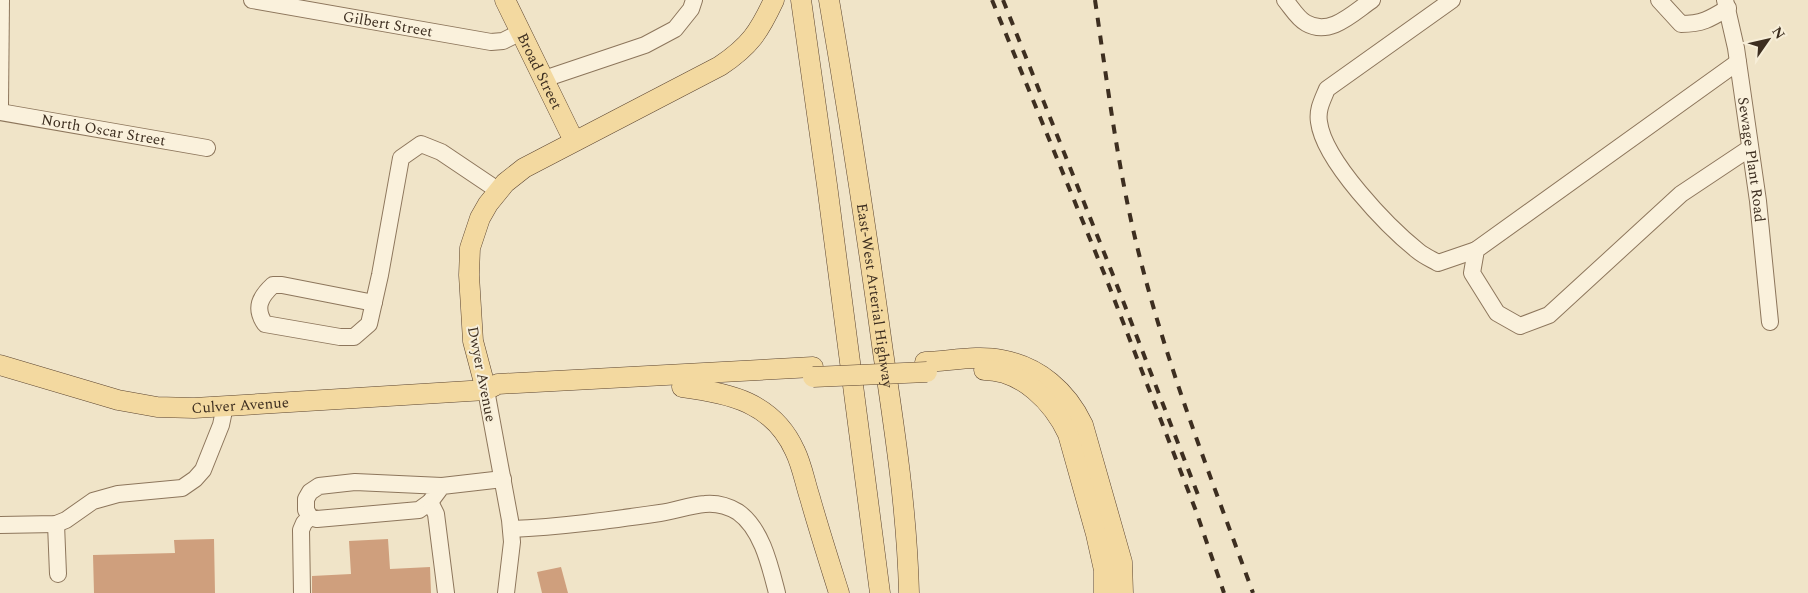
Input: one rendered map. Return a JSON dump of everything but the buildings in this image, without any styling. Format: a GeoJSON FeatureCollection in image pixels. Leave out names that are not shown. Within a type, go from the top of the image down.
{"type":"FeatureCollection","features":[{"type":"Feature","properties":{"kind":"main road","name":"Broad Street"},"geometry":{"type":"LineString","coordinates":[[505,0],[574,141]]}},
{"type":"Feature","properties":{"kind":"main road","name":"Dwyer Avenue"},"geometry":{"type":"LineString","coordinates":[[486,390],[473,341],[469,275],[470,248],[480,218],[488,204],[505,183],[524,168],[733,58],[760,29],[774,0]]}},
{"type":"Feature","properties":{"kind":"main road"},"geometry":{"type":"LineString","coordinates":[[801,0],[880,593]]}},
{"type":"Feature","properties":{"kind":"main road","name":"East-West Arterial Highway"},"geometry":{"type":"LineString","coordinates":[[829,0],[849,113],[872,267],[904,506],[909,593]]}},
{"type":"Feature","properties":{"kind":"main road"},"geometry":{"type":"LineString","coordinates":[[926,367],[983,358],[1002,360],[1019,364],[1043,375],[1060,390],[1077,412],[1083,425],[1122,562],[1124,593]]}},
{"type":"Feature","properties":{"kind":"main road","name":"Culver Avenue"},"geometry":{"type":"LineString","coordinates":[[0,365],[118,400],[147,406],[194,408],[486,390]]}},
{"type":"Feature","properties":{"kind":"main road"},"geometry":{"type":"LineString","coordinates":[[486,390],[498,384],[926,367],[987,370],[1008,375],[1028,385],[1046,400],[1062,421],[1068,434],[1096,534],[1104,570],[1104,593]]}},
{"type":"Feature","properties":{"kind":"main road"},"geometry":{"type":"LineString","coordinates":[[486,390],[506,397],[682,387],[813,372]]}},
{"type":"Feature","properties":{"kind":"main road"},"geometry":{"type":"LineString","coordinates":[[682,387],[737,397],[762,410],[782,429],[796,451],[838,593]]}},
{"type":"Feature","properties":{"kind":"main road"},"geometry":{"type":"LineString","coordinates":[[904,506],[915,551],[920,593]]}},
{"type":"Feature","properties":{"kind":"street"},"geometry":{"type":"LineString","coordinates":[[0,104],[1,0]]}},
{"type":"Feature","properties":{"kind":"street","name":"Gilbert Street"},"geometry":{"type":"LineString","coordinates":[[252,0],[491,42],[503,41],[521,32]]}},
{"type":"Feature","properties":{"kind":"street"},"geometry":{"type":"LineString","coordinates":[[544,79],[645,46],[675,29],[691,9],[694,0]]}},
{"type":"Feature","properties":{"kind":"street"},"geometry":{"type":"LineString","coordinates":[[1285,0],[1305,23],[1320,29],[1336,25],[1372,0]]}},
{"type":"Feature","properties":{"kind":"street"},"geometry":{"type":"LineString","coordinates":[[1452,0],[1327,90],[1319,108],[1319,124],[1330,152],[1366,202],[1419,252],[1438,263],[1476,250],[1738,62]]}},
{"type":"Feature","properties":{"kind":"street"},"geometry":{"type":"LineString","coordinates":[[1659,0],[1681,24],[1695,24],[1707,21],[1726,4]]}},
{"type":"Feature","properties":{"kind":"street","name":"Sewage Plant Road"},"geometry":{"type":"LineString","coordinates":[[1726,4],[1738,62],[1758,201],[1770,322]]}},
{"type":"Feature","properties":{"kind":"street","name":"North Oscar Street"},"geometry":{"type":"LineString","coordinates":[[0,112],[207,148]]}},
{"type":"Feature","properties":{"kind":"street"},"geometry":{"type":"LineString","coordinates":[[374,303],[282,285],[273,285],[261,299],[259,308],[260,318],[265,324],[340,337],[354,337],[369,324],[374,303],[401,158],[421,144],[441,152],[498,191]]}},
{"type":"Feature","properties":{"kind":"street"},"geometry":{"type":"LineString","coordinates":[[1476,250],[1472,273],[1498,312],[1520,326],[1549,315],[1681,194],[1750,148]]}},
{"type":"Feature","properties":{"kind":"street","name":"Dwyer Avenue"},"geometry":{"type":"LineString","coordinates":[[486,390],[511,529],[506,593]]}},
{"type":"Feature","properties":{"kind":"street"},"geometry":{"type":"LineString","coordinates":[[0,525],[56,524],[66,520],[93,501],[118,494],[182,488],[195,480],[203,470],[221,425],[225,406]]}},
{"type":"Feature","properties":{"kind":"street"},"geometry":{"type":"LineString","coordinates":[[442,486],[430,502],[419,510],[317,519],[310,517],[306,510],[306,499],[310,492],[319,486],[355,482],[442,486],[503,479]]}},
{"type":"Feature","properties":{"kind":"street"},"geometry":{"type":"LineString","coordinates":[[430,502],[436,514],[446,593]]}},
{"type":"Feature","properties":{"kind":"street"},"geometry":{"type":"LineString","coordinates":[[511,529],[661,513],[705,504],[723,505],[738,512],[755,531],[768,561],[778,593]]}},
{"type":"Feature","properties":{"kind":"street"},"geometry":{"type":"LineString","coordinates":[[302,593],[301,530],[304,523],[310,517]]}},
{"type":"Feature","properties":{"kind":"street"},"geometry":{"type":"LineString","coordinates":[[56,524],[58,574]]}},
{"type":"Feature","properties":{"kind":"railway"},"geometry":{"type":"LineString","coordinates":[[992,0],[1106,278],[1196,511],[1224,593]]}},
{"type":"Feature","properties":{"kind":"railway"},"geometry":{"type":"LineString","coordinates":[[1003,0],[1113,275],[1200,500]]}},
{"type":"Feature","properties":{"kind":"railway"},"geometry":{"type":"LineString","coordinates":[[1095,0],[1123,182],[1136,242],[1175,375],[1253,593]]}}]}
